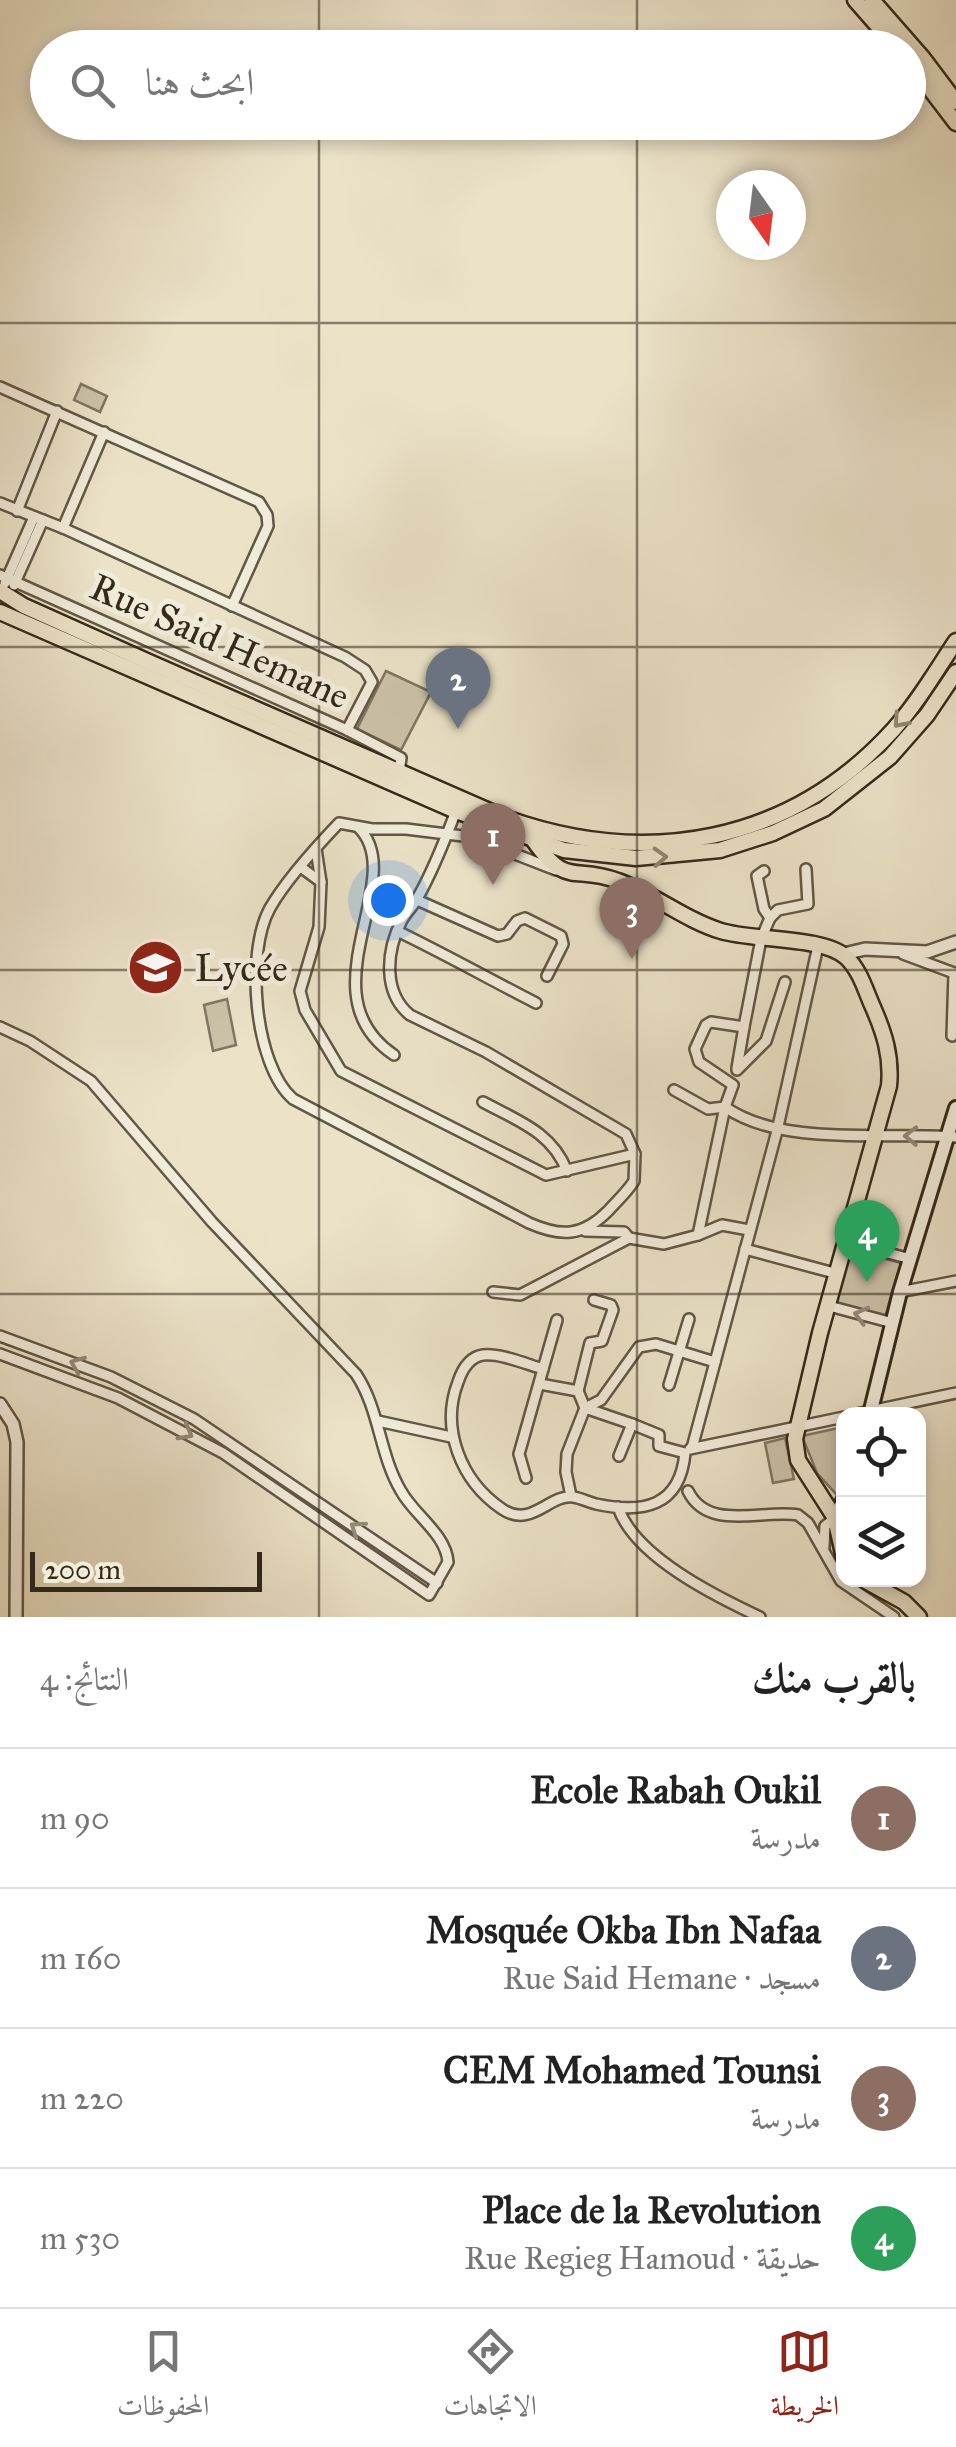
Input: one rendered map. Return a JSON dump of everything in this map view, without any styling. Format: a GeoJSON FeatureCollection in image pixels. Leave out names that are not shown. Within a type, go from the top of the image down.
{"type":"FeatureCollection","features":[{"type":"Feature","properties":{"kind":"main road"},"geometry":{"type":"LineString","coordinates":[[856,0],[882,30]]}},
{"type":"Feature","properties":{"kind":"main road"},"geometry":{"type":"LineString","coordinates":[[872,0],[899,30]]}},
{"type":"Feature","properties":{"kind":"main road"},"geometry":{"type":"LineString","coordinates":[[926,61],[956,102]]}},
{"type":"Feature","properties":{"kind":"main road"},"geometry":{"type":"LineString","coordinates":[[926,84],[956,123]]}},
{"type":"Feature","properties":{"kind":"main road"},"geometry":{"type":"LineString","coordinates":[[6,593],[399,772],[523,824],[588,839],[659,843],[720,835],[780,815],[818,794],[866,757],[913,706],[956,641]]}},
{"type":"Feature","properties":{"kind":"main road"},"geometry":{"type":"LineString","coordinates":[[6,593],[456,812],[564,850],[636,858],[692,855],[747,843],[799,822],[847,794],[890,758],[927,715],[956,672]]}},
{"type":"Feature","properties":{"kind":"main road"},"geometry":{"type":"LineString","coordinates":[[523,824],[549,862],[564,872],[615,880],[722,931],[818,946],[844,954],[856,969],[881,1026],[891,1062],[889,1086],[794,1448],[836,1522]]}},
{"type":"Feature","properties":{"kind":"main road"},"geometry":{"type":"LineString","coordinates":[[564,850],[558,862],[564,872]]}},
{"type":"Feature","properties":{"kind":"main road"},"geometry":{"type":"LineString","coordinates":[[868,1407],[956,1108]]}},
{"type":"Feature","properties":{"kind":"main road"},"geometry":{"type":"LineString","coordinates":[[877,1587],[904,1602],[919,1617]]}},
{"type":"Feature","properties":{"kind":"street"},"geometry":{"type":"LineString","coordinates":[[0,388],[254,498],[264,508],[268,526],[232,606]]}},
{"type":"Feature","properties":{"kind":"street"},"geometry":{"type":"LineString","coordinates":[[18,511],[58,411]]}},
{"type":"Feature","properties":{"kind":"street"},"geometry":{"type":"LineString","coordinates":[[63,528],[104,432]]}},
{"type":"Feature","properties":{"kind":"street"},"geometry":{"type":"LineString","coordinates":[[0,502],[345,657],[364,670],[372,682],[347,730]]}},
{"type":"Feature","properties":{"kind":"street"},"geometry":{"type":"LineString","coordinates":[[6,593],[39,519]]}},
{"type":"Feature","properties":{"kind":"street","name":"Rue Said Hemane"},"geometry":{"type":"LineString","coordinates":[[6,593],[347,730],[400,758],[399,772]]}},
{"type":"Feature","properties":{"kind":"street"},"geometry":{"type":"LineString","coordinates":[[456,812],[417,900],[398,931],[390,978],[400,1007],[621,1129],[630,1138],[636,1171],[631,1186],[583,1230]]}},
{"type":"Feature","properties":{"kind":"street"},"geometry":{"type":"LineString","coordinates":[[564,872],[490,842],[339,823],[270,908],[260,950],[260,1018],[270,1066],[283,1090],[304,1106],[557,1234],[583,1230],[624,1232],[629,1238]]}},
{"type":"Feature","properties":{"kind":"street"},"geometry":{"type":"LineString","coordinates":[[357,825],[369,842],[372,863],[370,896],[356,956],[356,986],[369,1028],[394,1055]]}},
{"type":"Feature","properties":{"kind":"street"},"geometry":{"type":"LineString","coordinates":[[316,849],[319,926],[300,991],[305,1010],[336,1065],[348,1076],[546,1175],[635,1154]]}},
{"type":"Feature","properties":{"kind":"street"},"geometry":{"type":"LineString","coordinates":[[302,868],[320,882]]}},
{"type":"Feature","properties":{"kind":"street"},"geometry":{"type":"LineString","coordinates":[[698,1235],[724,1107],[737,1070],[761,939],[778,910],[808,904],[806,870]]}},
{"type":"Feature","properties":{"kind":"street"},"geometry":{"type":"LineString","coordinates":[[764,871],[757,876],[764,909],[770,918]]}},
{"type":"Feature","properties":{"kind":"street"},"geometry":{"type":"LineString","coordinates":[[417,900],[498,936],[507,934],[517,920],[524,918],[561,936],[563,944],[547,976]]}},
{"type":"Feature","properties":{"kind":"street"},"geometry":{"type":"LineString","coordinates":[[398,931],[476,968],[487,978],[536,1003]]}},
{"type":"Feature","properties":{"kind":"street"},"geometry":{"type":"LineString","coordinates":[[844,954],[864,949],[928,952],[956,942]]}},
{"type":"Feature","properties":{"kind":"street"},"geometry":{"type":"LineString","coordinates":[[543,1368],[484,1354],[472,1359],[462,1370],[448,1423],[451,1437],[479,1491],[506,1512],[518,1516],[571,1496],[618,1506],[650,1505],[667,1498],[679,1484],[746,1249],[818,946]]}},
{"type":"Feature","properties":{"kind":"street"},"geometry":{"type":"LineString","coordinates":[[896,952],[954,973],[952,1036]]}},
{"type":"Feature","properties":{"kind":"street"},"geometry":{"type":"LineString","coordinates":[[737,1070],[766,1041],[785,982]]}},
{"type":"Feature","properties":{"kind":"street"},"geometry":{"type":"LineString","coordinates":[[732,1085],[699,1062],[694,1049],[711,1022],[744,1027]]}},
{"type":"Feature","properties":{"kind":"street"},"geometry":{"type":"LineString","coordinates":[[0,1027],[30,1041],[91,1080],[204,1214],[356,1374],[372,1402],[400,1491],[445,1546],[448,1562],[429,1595],[223,1453],[118,1398],[0,1354]]}},
{"type":"Feature","properties":{"kind":"street"},"geometry":{"type":"LineString","coordinates":[[674,1090],[708,1109],[724,1107],[776,1131],[950,1137]]}},
{"type":"Feature","properties":{"kind":"street"},"geometry":{"type":"LineString","coordinates":[[484,1102],[546,1136],[557,1149],[566,1171]]}},
{"type":"Feature","properties":{"kind":"street"},"geometry":{"type":"LineString","coordinates":[[493,1292],[520,1294],[629,1238],[664,1244],[722,1225],[750,1230]]}},
{"type":"Feature","properties":{"kind":"street"},"geometry":{"type":"LineString","coordinates":[[846,1242],[911,1259]]}},
{"type":"Feature","properties":{"kind":"street"},"geometry":{"type":"LineString","coordinates":[[746,1249],[838,1274]]}},
{"type":"Feature","properties":{"kind":"street"},"geometry":{"type":"LineString","coordinates":[[900,1292],[956,1281]]}},
{"type":"Feature","properties":{"kind":"street"},"geometry":{"type":"LineString","coordinates":[[594,1300],[611,1305],[613,1310],[602,1342],[590,1343],[578,1391],[586,1408],[659,1434],[659,1446],[688,1450],[836,1419]]}},
{"type":"Feature","properties":{"kind":"street"},"geometry":{"type":"LineString","coordinates":[[829,1306],[893,1323]]}},
{"type":"Feature","properties":{"kind":"street"},"geometry":{"type":"LineString","coordinates":[[668,1385],[689,1319]]}},
{"type":"Feature","properties":{"kind":"street"},"geometry":{"type":"LineString","coordinates":[[526,1478],[519,1454],[557,1320]]}},
{"type":"Feature","properties":{"kind":"street"},"geometry":{"type":"LineString","coordinates":[[0,1336],[110,1378],[194,1418],[437,1583]]}},
{"type":"Feature","properties":{"kind":"street"},"geometry":{"type":"LineString","coordinates":[[571,1496],[567,1454],[586,1408],[601,1400],[644,1344],[715,1362]]}},
{"type":"Feature","properties":{"kind":"street"},"geometry":{"type":"LineString","coordinates":[[540,1384],[578,1391]]}},
{"type":"Feature","properties":{"kind":"street"},"geometry":{"type":"LineString","coordinates":[[896,1407],[956,1393]]}},
{"type":"Feature","properties":{"kind":"street"},"geometry":{"type":"LineString","coordinates":[[0,1404],[13,1424],[18,1442],[16,1617]]}},
{"type":"Feature","properties":{"kind":"street"},"geometry":{"type":"LineString","coordinates":[[378,1421],[451,1437]]}},
{"type":"Feature","properties":{"kind":"street"},"geometry":{"type":"LineString","coordinates":[[620,1456],[632,1424]]}},
{"type":"Feature","properties":{"kind":"street"},"geometry":{"type":"LineString","coordinates":[[688,1491],[702,1510],[719,1516],[798,1515],[808,1523],[848,1588],[894,1617]]}},
{"type":"Feature","properties":{"kind":"street"},"geometry":{"type":"LineString","coordinates":[[618,1506],[628,1528],[650,1552],[760,1617]]}},
{"type":"Feature","properties":{"kind":"street"},"geometry":{"type":"LineString","coordinates":[[825,1554],[825,1526],[835,1518]]}},
{"type":"Feature","properties":{"kind":"shaded area"},"geometry":{"type":"Polygon","coordinates":[[[81,384],[107,396],[100,412],[74,400],[81,384]]]}},
{"type":"Feature","properties":{"kind":"shaded area"},"geometry":{"type":"Polygon","coordinates":[[[386,671],[431,692],[401,750],[357,729],[386,671]]]}},
{"type":"Feature","properties":{"kind":"shaded area"},"geometry":{"type":"Polygon","coordinates":[[[227,999],[236,1045],[213,1051],[204,1005],[227,999]]]}},
{"type":"Feature","properties":{"kind":"shaded area"},"geometry":{"type":"Polygon","coordinates":[[[848,1248],[901,1263],[885,1317],[833,1302],[848,1248]]]}},
{"type":"Feature","properties":{"kind":"shaded area"},"geometry":{"type":"Polygon","coordinates":[[[836,1429],[836,1494],[817,1473],[802,1436],[836,1429]]]}},
{"type":"Feature","properties":{"kind":"shaded area"},"geometry":{"type":"Polygon","coordinates":[[[785,1438],[794,1479],[773,1483],[765,1443],[785,1438]]]}},
{"type":"Feature","properties":{"kind":"place","name":"Mosquée Okba Ibn Nafaa"},"geometry":{"type":"Point","coordinates":[458,729]}},
{"type":"Feature","properties":{"kind":"place","name":"Ecole Rabah Oukil"},"geometry":{"type":"Point","coordinates":[493,885]}},
{"type":"Feature","properties":{"kind":"place","name":"CEM Mohamed Tounsi"},"geometry":{"type":"Point","coordinates":[632,959]}},
{"type":"Feature","properties":{"kind":"place","name":"Lycée"},"geometry":{"type":"Point","coordinates":[156,968]}},
{"type":"Feature","properties":{"kind":"place","name":"Place de la Revolution"},"geometry":{"type":"Point","coordinates":[867,1282]}}]}
